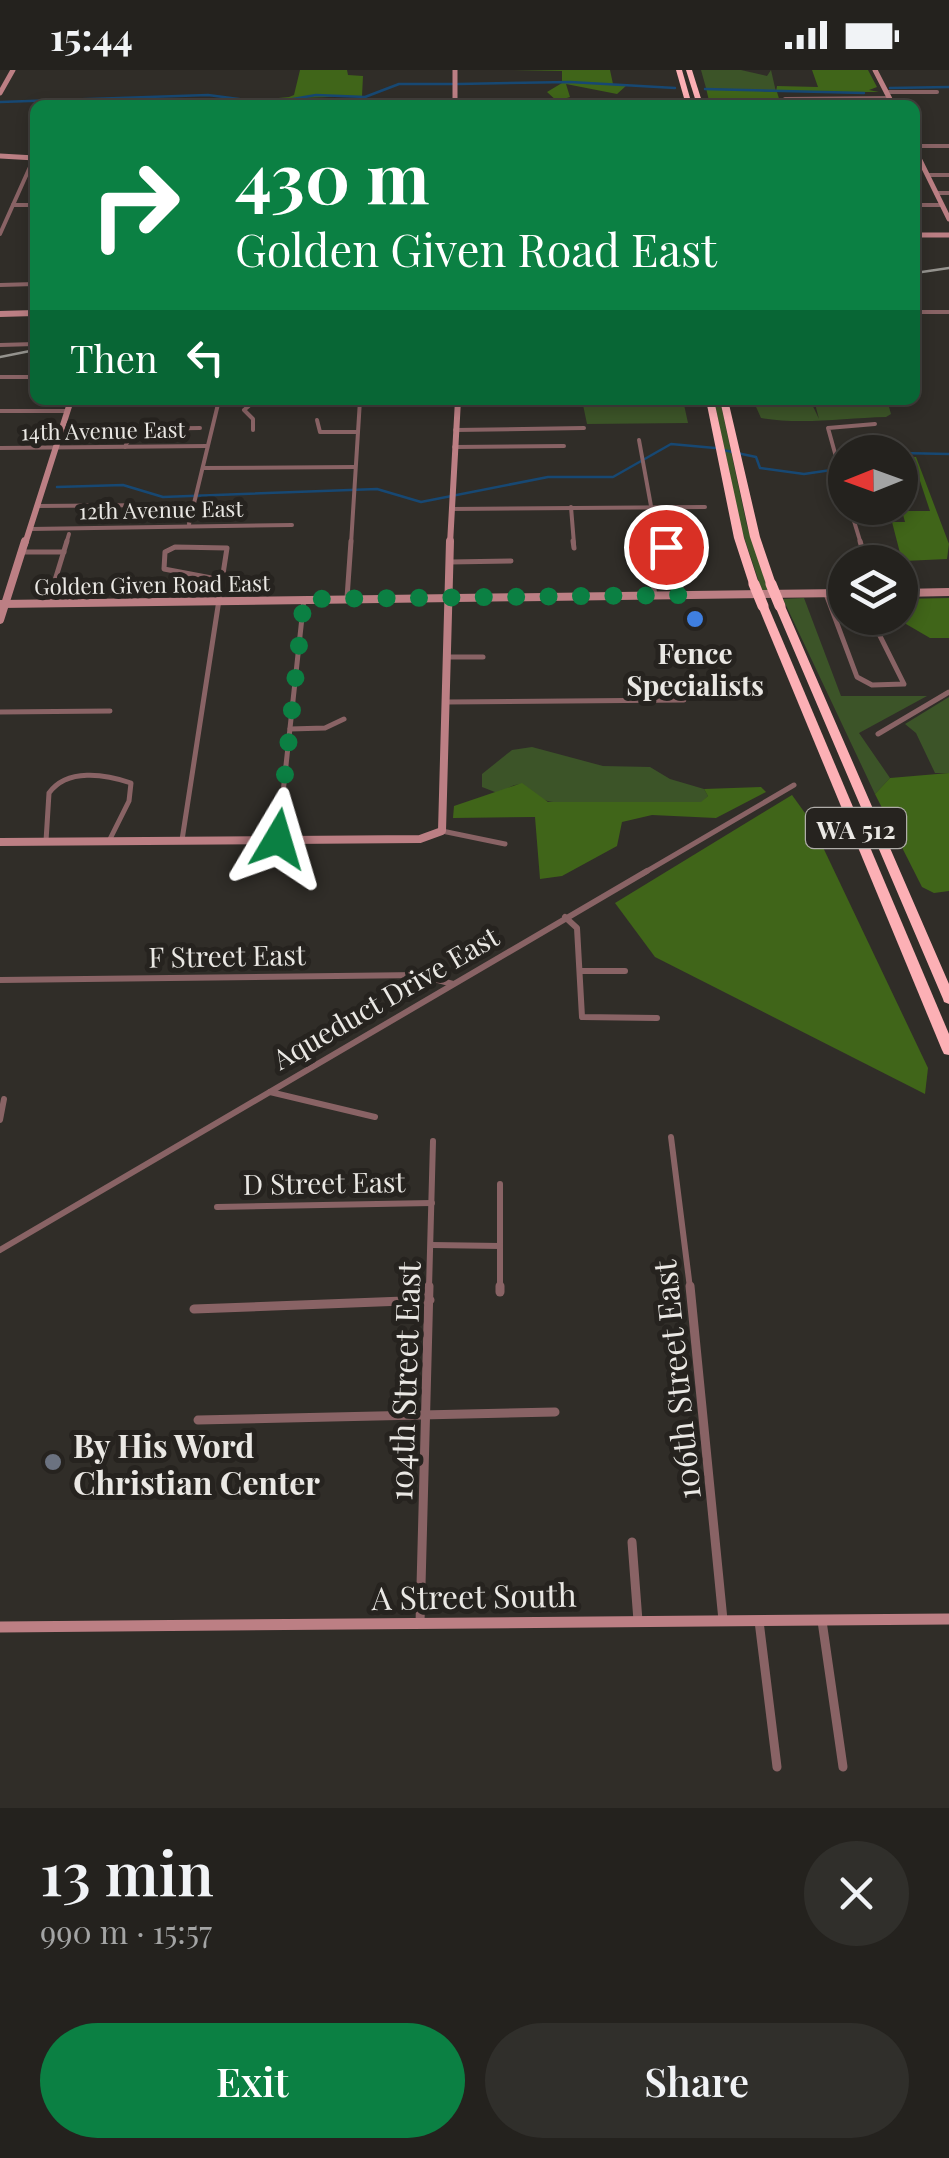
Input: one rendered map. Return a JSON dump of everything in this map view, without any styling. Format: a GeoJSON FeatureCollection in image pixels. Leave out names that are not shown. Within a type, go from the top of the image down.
{"type":"FeatureCollection","features":[{"type":"Feature","properties":{"kind":"highway"},"geometry":{"type":"LineString","coordinates":[[679,70],[688,100]]}},
{"type":"Feature","properties":{"kind":"highway"},"geometry":{"type":"LineString","coordinates":[[690,70],[699,100]]}},
{"type":"Feature","properties":{"kind":"highway","name":"WA 512"},"geometry":{"type":"LineString","coordinates":[[711,405],[736,522],[754,584],[949,1050]]}},
{"type":"Feature","properties":{"kind":"highway","name":"WA 512"},"geometry":{"type":"LineString","coordinates":[[725,405],[750,522],[771,584],[949,999]]}},
{"type":"Feature","properties":{"kind":"street"},"geometry":{"type":"LineString","coordinates":[[0,92],[13,70]]}},
{"type":"Feature","properties":{"kind":"street"},"geometry":{"type":"LineString","coordinates":[[455,70],[455,100]]}},
{"type":"Feature","properties":{"kind":"street"},"geometry":{"type":"LineString","coordinates":[[875,70],[890,100]]}},
{"type":"Feature","properties":{"kind":"street"},"geometry":{"type":"LineString","coordinates":[[785,98],[937,92]]}},
{"type":"Feature","properties":{"kind":"street"},"geometry":{"type":"LineString","coordinates":[[920,148],[949,146]]}},
{"type":"Feature","properties":{"kind":"street"},"geometry":{"type":"LineString","coordinates":[[0,156],[30,158]]}},
{"type":"Feature","properties":{"kind":"street"},"geometry":{"type":"LineString","coordinates":[[920,158],[949,219]]}},
{"type":"Feature","properties":{"kind":"street"},"geometry":{"type":"LineString","coordinates":[[0,234],[30,167]]}},
{"type":"Feature","properties":{"kind":"street"},"geometry":{"type":"LineString","coordinates":[[928,175],[949,175]]}},
{"type":"Feature","properties":{"kind":"street"},"geometry":{"type":"LineString","coordinates":[[936,194],[949,194]]}},
{"type":"Feature","properties":{"kind":"street"},"geometry":{"type":"LineString","coordinates":[[920,205],[942,205]]}},
{"type":"Feature","properties":{"kind":"street"},"geometry":{"type":"LineString","coordinates":[[13,206],[30,206]]}},
{"type":"Feature","properties":{"kind":"street"},"geometry":{"type":"LineString","coordinates":[[920,235],[949,236]]}},
{"type":"Feature","properties":{"kind":"street"},"geometry":{"type":"LineString","coordinates":[[0,285],[30,284]]}},
{"type":"Feature","properties":{"kind":"street"},"geometry":{"type":"LineString","coordinates":[[920,312],[949,312]]}},
{"type":"Feature","properties":{"kind":"street"},"geometry":{"type":"LineString","coordinates":[[0,314],[30,313]]}},
{"type":"Feature","properties":{"kind":"street"},"geometry":{"type":"LineString","coordinates":[[0,344],[30,344]]}},
{"type":"Feature","properties":{"kind":"street"},"geometry":{"type":"LineString","coordinates":[[0,377],[30,377]]}},
{"type":"Feature","properties":{"kind":"street"},"geometry":{"type":"LineString","coordinates":[[0,620],[69,405]]}},
{"type":"Feature","properties":{"kind":"street"},"geometry":{"type":"LineString","coordinates":[[189,524],[218,405]]}},
{"type":"Feature","properties":{"kind":"street"},"geometry":{"type":"LineString","coordinates":[[246,405],[244,413],[252,418],[252,430]]}},
{"type":"Feature","properties":{"kind":"street"},"geometry":{"type":"LineString","coordinates":[[346,598],[360,405]]}},
{"type":"Feature","properties":{"kind":"street"},"geometry":{"type":"LineString","coordinates":[[442,831],[452,448],[457,405]]}},
{"type":"Feature","properties":{"kind":"street"},"geometry":{"type":"LineString","coordinates":[[0,411],[67,411]]}},
{"type":"Feature","properties":{"kind":"street"},"geometry":{"type":"LineString","coordinates":[[317,420],[318,431],[357,432]]}},
{"type":"Feature","properties":{"kind":"street"},"geometry":{"type":"LineString","coordinates":[[832,435],[829,426],[875,424]]}},
{"type":"Feature","properties":{"kind":"street"},"geometry":{"type":"LineString","coordinates":[[126,446],[133,429],[200,428]]}},
{"type":"Feature","properties":{"kind":"street"},"geometry":{"type":"LineString","coordinates":[[454,430],[584,428]]}},
{"type":"Feature","properties":{"kind":"street"},"geometry":{"type":"LineString","coordinates":[[639,440],[651,506]]}},
{"type":"Feature","properties":{"kind":"street","name":"14th Avenue East"},"geometry":{"type":"LineString","coordinates":[[0,448],[207,446]]}},
{"type":"Feature","properties":{"kind":"street"},"geometry":{"type":"LineString","coordinates":[[452,448],[564,446]]}},
{"type":"Feature","properties":{"kind":"street"},"geometry":{"type":"LineString","coordinates":[[202,468],[355,467]]}},
{"type":"Feature","properties":{"kind":"street"},"geometry":{"type":"LineString","coordinates":[[37,506],[160,504]]}},
{"type":"Feature","properties":{"kind":"street"},"geometry":{"type":"LineString","coordinates":[[571,507],[574,548]]}},
{"type":"Feature","properties":{"kind":"street"},"geometry":{"type":"LineString","coordinates":[[451,509],[706,507]]}},
{"type":"Feature","properties":{"kind":"street","name":"12th Avenue East"},"geometry":{"type":"LineString","coordinates":[[30,528],[292,525]]}},
{"type":"Feature","properties":{"kind":"street"},"geometry":{"type":"LineString","coordinates":[[48,603],[69,534]]}},
{"type":"Feature","properties":{"kind":"street"},"geometry":{"type":"LineString","coordinates":[[666,547],[678,569],[682,595]]}},
{"type":"Feature","properties":{"kind":"street"},"geometry":{"type":"LineString","coordinates":[[182,840],[227,548],[168,548],[164,569],[222,580]]}},
{"type":"Feature","properties":{"kind":"street"},"geometry":{"type":"LineString","coordinates":[[22,552],[64,552]]}},
{"type":"Feature","properties":{"kind":"street"},"geometry":{"type":"LineString","coordinates":[[450,562],[511,561]]}},
{"type":"Feature","properties":{"kind":"street"},"geometry":{"type":"LineString","coordinates":[[648,562],[655,595]]}},
{"type":"Feature","properties":{"kind":"street"},"geometry":{"type":"LineString","coordinates":[[918,593],[949,592]]}},
{"type":"Feature","properties":{"kind":"street"},"geometry":{"type":"LineString","coordinates":[[826,594],[828,602]]}},
{"type":"Feature","properties":{"kind":"street","name":"Golden Given Road East"},"geometry":{"type":"LineString","coordinates":[[3,604],[826,594]]}},
{"type":"Feature","properties":{"kind":"street"},"geometry":{"type":"LineString","coordinates":[[278,839],[304,599]]}},
{"type":"Feature","properties":{"kind":"street"},"geometry":{"type":"LineString","coordinates":[[838,635],[859,679],[869,684],[904,684],[880,635]]}},
{"type":"Feature","properties":{"kind":"street"},"geometry":{"type":"LineString","coordinates":[[448,657],[484,657]]}},
{"type":"Feature","properties":{"kind":"street"},"geometry":{"type":"LineString","coordinates":[[878,734],[949,692]]}},
{"type":"Feature","properties":{"kind":"street"},"geometry":{"type":"LineString","coordinates":[[447,702],[684,700]]}},
{"type":"Feature","properties":{"kind":"street"},"geometry":{"type":"LineString","coordinates":[[0,712],[110,711]]}},
{"type":"Feature","properties":{"kind":"street"},"geometry":{"type":"LineString","coordinates":[[290,729],[325,728],[344,720]]}},
{"type":"Feature","properties":{"kind":"street"},"geometry":{"type":"LineString","coordinates":[[46,842],[50,789],[58,782],[93,776],[131,782],[130,801],[108,841]]}},
{"type":"Feature","properties":{"kind":"street","name":"Aqueduct Drive East"},"geometry":{"type":"LineString","coordinates":[[0,1250],[794,786]]}},
{"type":"Feature","properties":{"kind":"street"},"geometry":{"type":"LineString","coordinates":[[0,842],[425,838],[442,831],[504,844]]}},
{"type":"Feature","properties":{"kind":"street"},"geometry":{"type":"LineString","coordinates":[[565,917],[577,928],[582,1017],[656,1018]]}},
{"type":"Feature","properties":{"kind":"street"},"geometry":{"type":"LineString","coordinates":[[580,971],[624,971]]}},
{"type":"Feature","properties":{"kind":"street","name":"F Street East"},"geometry":{"type":"LineString","coordinates":[[0,980],[419,976],[453,984]]}},
{"type":"Feature","properties":{"kind":"street"},"geometry":{"type":"LineString","coordinates":[[269,1092],[375,1117]]}},
{"type":"Feature","properties":{"kind":"street"},"geometry":{"type":"LineString","coordinates":[[0,1120],[4,1100]]}},
{"type":"Feature","properties":{"kind":"street","name":"106th Street East"},"geometry":{"type":"LineString","coordinates":[[671,1136],[687,1247],[723,1620]]}},
{"type":"Feature","properties":{"kind":"street","name":"104th Street East"},"geometry":{"type":"LineString","coordinates":[[420,1623],[433,1141]]}},
{"type":"Feature","properties":{"kind":"street"},"geometry":{"type":"LineString","coordinates":[[500,1184],[500,1292]]}},
{"type":"Feature","properties":{"kind":"street","name":"D Street East"},"geometry":{"type":"LineString","coordinates":[[217,1207],[432,1203]]}},
{"type":"Feature","properties":{"kind":"street"},"geometry":{"type":"LineString","coordinates":[[432,1246],[500,1246]]}},
{"type":"Feature","properties":{"kind":"street"},"geometry":{"type":"LineString","coordinates":[[194,1309],[430,1300]]}},
{"type":"Feature","properties":{"kind":"street"},"geometry":{"type":"LineString","coordinates":[[198,1420],[555,1412]]}},
{"type":"Feature","properties":{"kind":"street"},"geometry":{"type":"LineString","coordinates":[[632,1542],[638,1620]]}},
{"type":"Feature","properties":{"kind":"street","name":"A Street South"},"geometry":{"type":"LineString","coordinates":[[0,1627],[949,1619]]}},
{"type":"Feature","properties":{"kind":"street"},"geometry":{"type":"LineString","coordinates":[[760,1621],[778,1767]]}},
{"type":"Feature","properties":{"kind":"street"},"geometry":{"type":"LineString","coordinates":[[822,1621],[842,1768]]}},
{"type":"Feature","properties":{"kind":"green space"},"geometry":{"type":"Polygon","coordinates":[[[300,70],[347,70],[348,75],[363,76],[362,96],[256,100],[294,95],[300,70]]]}},
{"type":"Feature","properties":{"kind":"green space"},"geometry":{"type":"Polygon","coordinates":[[[513,70],[610,70],[613,84],[627,85],[617,94],[566,84],[570,97],[556,100],[547,92],[562,83],[562,71],[513,70]]]}},
{"type":"Feature","properties":{"kind":"green space"},"geometry":{"type":"Polygon","coordinates":[[[701,70],[741,70],[767,76],[771,70],[776,92],[706,88],[701,70]]]}},
{"type":"Feature","properties":{"kind":"green space"},"geometry":{"type":"Polygon","coordinates":[[[812,70],[868,70],[877,87],[869,90],[879,92],[777,92],[779,100],[709,100],[706,88],[776,92],[777,86],[818,87],[812,70]]]}},
{"type":"Feature","properties":{"kind":"green space"},"geometry":{"type":"Polygon","coordinates":[[[583,405],[684,405],[688,423],[587,424],[583,405]]]}},
{"type":"Feature","properties":{"kind":"green space"},"geometry":{"type":"Polygon","coordinates":[[[715,405],[721,405],[747,526],[769,591],[762,591],[741,528],[715,405]]]}},
{"type":"Feature","properties":{"kind":"green space"},"geometry":{"type":"Polygon","coordinates":[[[755,405],[812,405],[819,419],[815,405],[888,405],[891,414],[792,421],[761,418],[755,405]]]}},
{"type":"Feature","properties":{"kind":"green space"},"geometry":{"type":"Polygon","coordinates":[[[918,462],[949,544],[947,559],[918,560],[918,545],[898,545],[893,525],[918,525],[918,511],[930,511],[918,475],[918,462]]]}},
{"type":"Feature","properties":{"kind":"green space"},"geometry":{"type":"Polygon","coordinates":[[[804,598],[841,696],[927,696],[859,733],[890,778],[875,794],[783,599],[804,598]]]}},
{"type":"Feature","properties":{"kind":"green space"},"geometry":{"type":"Polygon","coordinates":[[[949,598],[949,638],[930,638],[918,631],[918,599],[949,598]]]}},
{"type":"Feature","properties":{"kind":"green space"},"geometry":{"type":"Polygon","coordinates":[[[949,697],[949,773],[935,773],[916,733],[905,724],[949,697]]]}},
{"type":"Feature","properties":{"kind":"green space"},"geometry":{"type":"Polygon","coordinates":[[[532,747],[603,766],[650,767],[670,779],[704,789],[708,796],[702,802],[571,803],[544,800],[522,785],[509,787],[500,794],[482,787],[482,774],[512,750],[532,747]]]}},
{"type":"Feature","properties":{"kind":"green space"},"geometry":{"type":"Polygon","coordinates":[[[949,773],[949,891],[934,893],[922,887],[875,794],[890,778],[949,773]]]}},
{"type":"Feature","properties":{"kind":"green space"},"geometry":{"type":"Polygon","coordinates":[[[522,783],[548,802],[701,802],[708,796],[704,789],[761,787],[766,792],[716,818],[652,815],[622,822],[617,846],[562,876],[540,879],[535,817],[453,818],[454,806],[522,783]]]}},
{"type":"Feature","properties":{"kind":"green space"},"geometry":{"type":"Polygon","coordinates":[[[792,795],[810,820],[928,1068],[925,1094],[655,957],[615,903],[792,795]]]}},
{"type":"Feature","properties":{"kind":"waterway"},"geometry":{"type":"LineString","coordinates":[[458,84],[570,82],[675,88]]}},
{"type":"Feature","properties":{"kind":"waterway"},"geometry":{"type":"LineString","coordinates":[[287,100],[316,95],[365,97],[399,84],[452,84]]}},
{"type":"Feature","properties":{"kind":"waterway"},"geometry":{"type":"LineString","coordinates":[[890,88],[949,87]]}},
{"type":"Feature","properties":{"kind":"waterway"},"geometry":{"type":"LineString","coordinates":[[705,89],[864,93]]}},
{"type":"Feature","properties":{"kind":"waterway"},"geometry":{"type":"LineString","coordinates":[[59,100],[208,95],[247,100]]}},
{"type":"Feature","properties":{"kind":"waterway"},"geometry":{"type":"LineString","coordinates":[[0,102],[30,101]]}},
{"type":"Feature","properties":{"kind":"waterway"},"geometry":{"type":"LineString","coordinates":[[57,487],[123,485],[163,497],[377,489],[421,502],[548,477],[613,477],[671,444],[715,448]]}},
{"type":"Feature","properties":{"kind":"waterway"},"geometry":{"type":"LineString","coordinates":[[723,450],[756,457],[760,468],[804,474],[828,470]]}},
{"type":"Feature","properties":{"kind":"waterway"},"geometry":{"type":"LineString","coordinates":[[918,453],[949,454]]}},
{"type":"Feature","properties":{"kind":"railway"},"geometry":{"type":"LineString","coordinates":[[920,272],[949,268]]}},
{"type":"Feature","properties":{"kind":"railway"},"geometry":{"type":"LineString","coordinates":[[0,357],[30,351]]}},
{"type":"Feature","properties":{"kind":"place","name":"Fence Specialists"},"geometry":{"type":"Point","coordinates":[695,619]}},
{"type":"Feature","properties":{"kind":"place","name":"By His Word Christian Center"},"geometry":{"type":"Point","coordinates":[53,1462]}},
{"type":"Feature","properties":{"kind":"route"},"geometry":{"type":"LineString","coordinates":[[278,839],[304,599],[682,595],[678,569],[666,547]]}}]}
